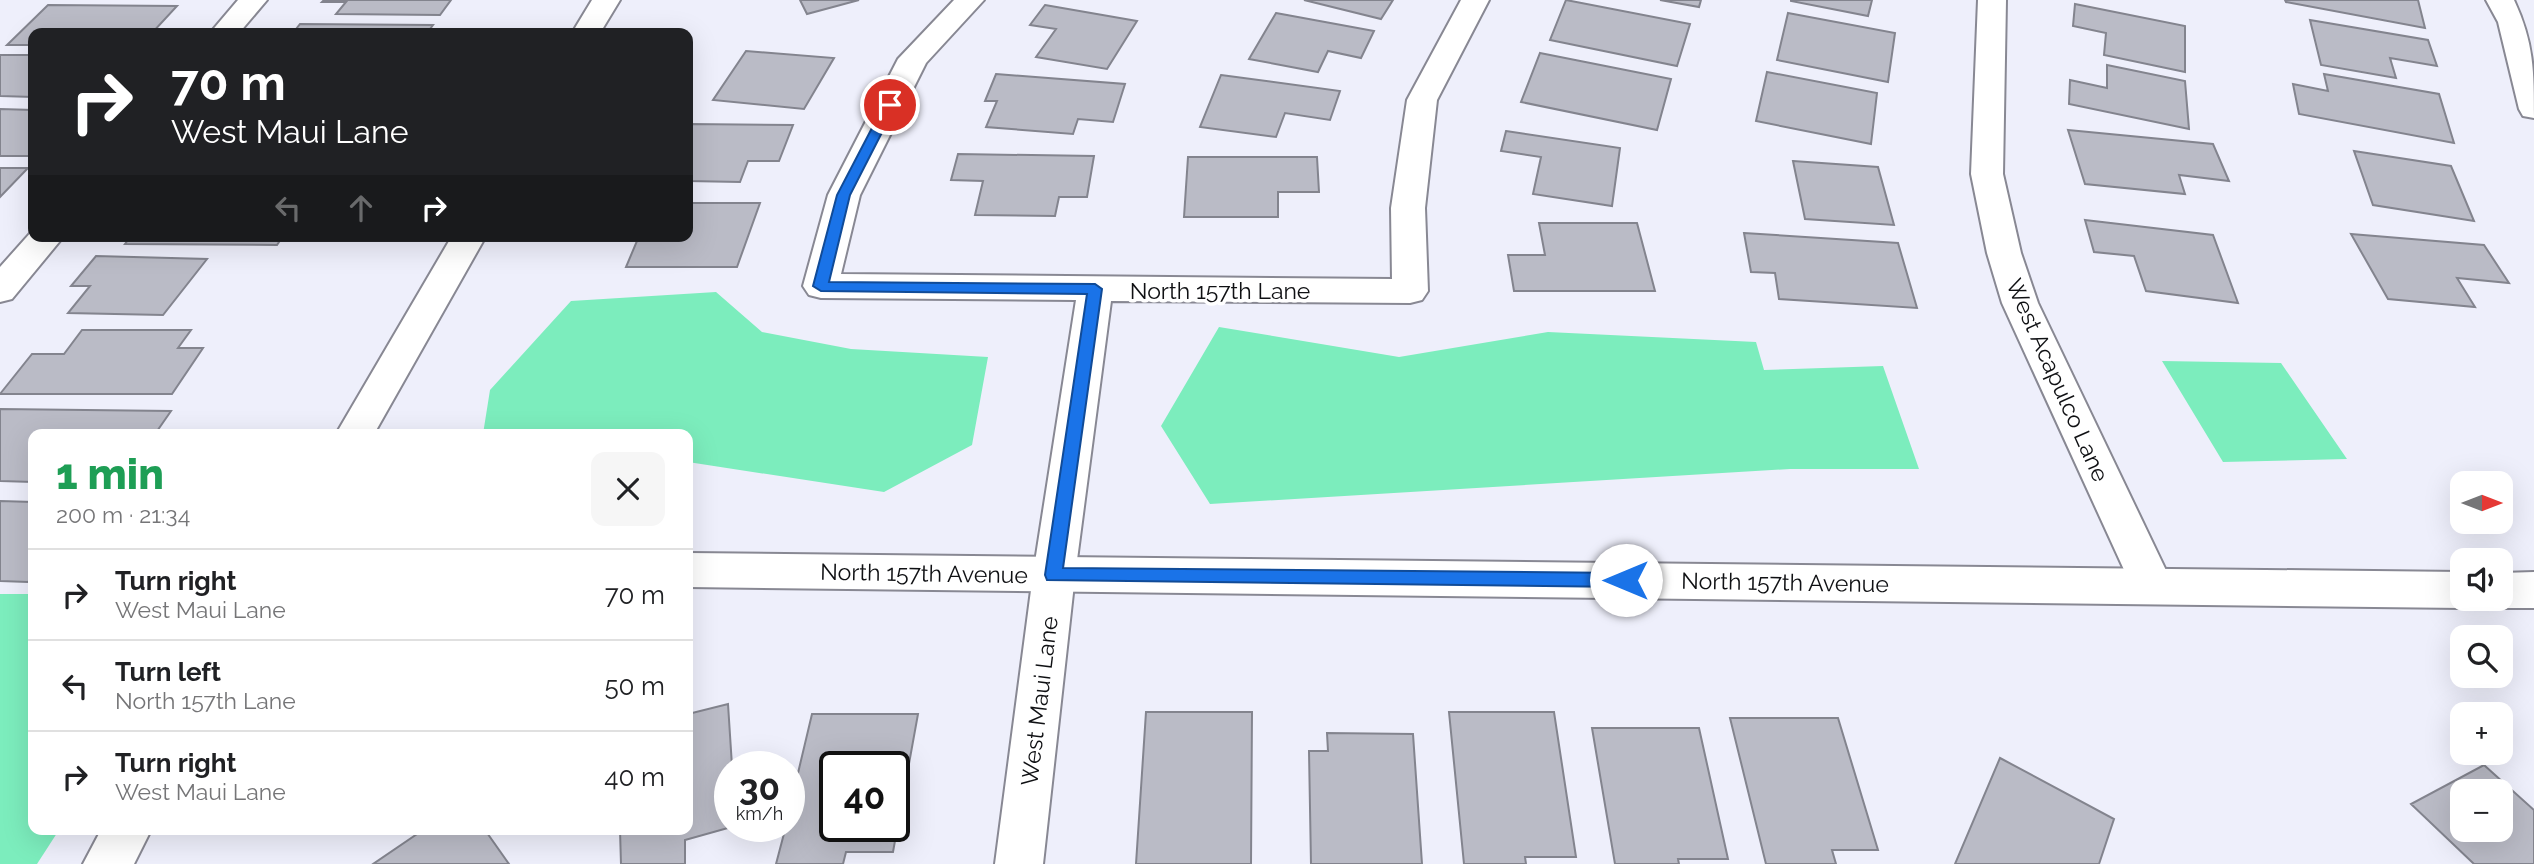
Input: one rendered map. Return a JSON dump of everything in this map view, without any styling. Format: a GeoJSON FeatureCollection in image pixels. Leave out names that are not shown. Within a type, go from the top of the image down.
{"type":"FeatureCollection","features":[{"type":"Feature","properties":{"kind":"street"},"geometry":{"type":"LineString","coordinates":[[228,28],[253,0]]}},
{"type":"Feature","properties":{"kind":"street"},"geometry":{"type":"LineString","coordinates":[[589,28],[606,0]]}},
{"type":"Feature","properties":{"kind":"street","name":"North 157th Lane"},"geometry":{"type":"LineString","coordinates":[[970,0],[913,59],[844,195],[821,286],[1410,291],[1408,208],[1422,100],[1475,0]]}},
{"type":"Feature","properties":{"kind":"street","name":"West Acapulco Lane"},"geometry":{"type":"LineString","coordinates":[[1992,0],[1987,174],[2004,253],[2023,311],[2152,585]]}},
{"type":"Feature","properties":{"kind":"street"},"geometry":{"type":"LineString","coordinates":[[2500,0],[2512,22],[2534,109]]}},
{"type":"Feature","properties":{"kind":"street"},"geometry":{"type":"LineString","coordinates":[[0,290],[42,242]]}},
{"type":"Feature","properties":{"kind":"street"},"geometry":{"type":"LineString","coordinates":[[358,429],[466,242]]}},
{"type":"Feature","properties":{"kind":"street","name":"West Maui Lane"},"geometry":{"type":"LineString","coordinates":[[1019,864],[1054,575],[1095,289]]}},
{"type":"Feature","properties":{"kind":"street","name":"North 157th Avenue"},"geometry":{"type":"LineString","coordinates":[[693,570],[2450,590]]}},
{"type":"Feature","properties":{"kind":"street"},"geometry":{"type":"LineString","coordinates":[[2513,590],[2534,590]]}},
{"type":"Feature","properties":{"kind":"street"},"geometry":{"type":"LineString","coordinates":[[107,864],[124,835]]}},
{"type":"Feature","properties":{"kind":"green space"},"geometry":{"type":"Polygon","coordinates":[[[716,292],[762,332],[851,349],[988,357],[972,445],[884,492],[693,463],[693,429],[484,429],[490,390],[571,301],[716,292]]]}},
{"type":"Feature","properties":{"kind":"green space"},"geometry":{"type":"Polygon","coordinates":[[[1219,327],[1399,357],[1548,332],[1756,342],[1764,370],[1883,366],[1919,469],[1790,469],[1210,504],[1161,426],[1219,327]]]}},
{"type":"Feature","properties":{"kind":"green space"},"geometry":{"type":"Polygon","coordinates":[[[2162,361],[2281,363],[2347,459],[2223,462],[2162,361]]]}},
{"type":"Feature","properties":{"kind":"green space"},"geometry":{"type":"Polygon","coordinates":[[[0,594],[28,594],[28,835],[56,835],[37,864],[0,864],[0,594]]]}},
{"type":"Feature","properties":{"kind":"building"},"geometry":{"type":"Polygon","coordinates":[[[451,0],[440,15],[336,14],[346,2],[322,2],[451,0]]]}},
{"type":"Feature","properties":{"kind":"building"},"geometry":{"type":"Polygon","coordinates":[[[800,0],[859,0],[807,14],[800,0]]]}},
{"type":"Feature","properties":{"kind":"building"},"geometry":{"type":"Polygon","coordinates":[[[1304,0],[1393,0],[1381,19],[1304,0]]]}},
{"type":"Feature","properties":{"kind":"building"},"geometry":{"type":"Polygon","coordinates":[[[1566,0],[1690,24],[1677,66],[1550,40],[1566,0]]]}},
{"type":"Feature","properties":{"kind":"building"},"geometry":{"type":"Polygon","coordinates":[[[1660,0],[1701,0],[1699,7],[1660,0]]]}},
{"type":"Feature","properties":{"kind":"building"},"geometry":{"type":"Polygon","coordinates":[[[1791,0],[1872,0],[1868,16],[1791,1],[1791,0]]]}},
{"type":"Feature","properties":{"kind":"building"},"geometry":{"type":"Polygon","coordinates":[[[2285,0],[2418,0],[2425,28],[2286,2],[2285,0]]]}},
{"type":"Feature","properties":{"kind":"building"},"geometry":{"type":"Polygon","coordinates":[[[2075,4],[2185,26],[2185,72],[2104,55],[2106,33],[2073,26],[2075,4]]]}},
{"type":"Feature","properties":{"kind":"building"},"geometry":{"type":"Polygon","coordinates":[[[48,5],[177,6],[157,28],[28,28],[28,45],[7,45],[48,5]]]}},
{"type":"Feature","properties":{"kind":"building"},"geometry":{"type":"Polygon","coordinates":[[[1045,5],[1137,21],[1107,69],[1036,57],[1056,29],[1030,25],[1045,5]]]}},
{"type":"Feature","properties":{"kind":"building"},"geometry":{"type":"Polygon","coordinates":[[[1276,13],[1374,31],[1361,58],[1328,51],[1318,72],[1249,59],[1276,13]]]}},
{"type":"Feature","properties":{"kind":"building"},"geometry":{"type":"Polygon","coordinates":[[[1788,13],[1895,33],[1888,82],[1777,60],[1788,13]]]}},
{"type":"Feature","properties":{"kind":"building"},"geometry":{"type":"Polygon","coordinates":[[[2310,20],[2428,40],[2437,66],[2390,58],[2396,78],[2321,65],[2310,20]]]}},
{"type":"Feature","properties":{"kind":"building"},"geometry":{"type":"Polygon","coordinates":[[[300,24],[433,25],[431,28],[297,28],[300,24]]]}},
{"type":"Feature","properties":{"kind":"building"},"geometry":{"type":"Polygon","coordinates":[[[746,51],[834,58],[804,109],[713,100],[746,51]]]}},
{"type":"Feature","properties":{"kind":"building"},"geometry":{"type":"Polygon","coordinates":[[[1540,53],[1671,79],[1657,130],[1521,102],[1540,53]]]}},
{"type":"Feature","properties":{"kind":"building"},"geometry":{"type":"Polygon","coordinates":[[[0,55],[28,55],[28,97],[0,96],[0,55]]]}},
{"type":"Feature","properties":{"kind":"building"},"geometry":{"type":"Polygon","coordinates":[[[2107,65],[2185,81],[2189,129],[2069,104],[2070,80],[2107,88],[2107,65]]]}},
{"type":"Feature","properties":{"kind":"building"},"geometry":{"type":"Polygon","coordinates":[[[1767,72],[1877,93],[1871,144],[1756,121],[1767,72]]]}},
{"type":"Feature","properties":{"kind":"building"},"geometry":{"type":"Polygon","coordinates":[[[996,74],[1125,84],[1113,122],[1078,119],[1073,134],[986,127],[997,101],[985,101],[996,74]]]}},
{"type":"Feature","properties":{"kind":"building"},"geometry":{"type":"Polygon","coordinates":[[[2324,74],[2439,94],[2454,143],[2299,114],[2293,84],[2328,91],[2324,74]]]}},
{"type":"Feature","properties":{"kind":"building"},"geometry":{"type":"Polygon","coordinates":[[[1221,75],[1340,91],[1330,120],[1285,113],[1276,137],[1200,127],[1221,75]]]}},
{"type":"Feature","properties":{"kind":"building"},"geometry":{"type":"Polygon","coordinates":[[[0,109],[28,110],[28,156],[0,156],[0,109]]]}},
{"type":"Feature","properties":{"kind":"building"},"geometry":{"type":"Polygon","coordinates":[[[693,124],[793,125],[779,161],[748,161],[740,182],[693,181],[693,124]]]}},
{"type":"Feature","properties":{"kind":"building"},"geometry":{"type":"Polygon","coordinates":[[[2068,130],[2213,144],[2229,181],[2179,175],[2185,194],[2085,184],[2068,130]]]}},
{"type":"Feature","properties":{"kind":"building"},"geometry":{"type":"Polygon","coordinates":[[[1506,131],[1620,148],[1612,206],[1533,194],[1541,157],[1501,151],[1506,131]]]}},
{"type":"Feature","properties":{"kind":"building"},"geometry":{"type":"Polygon","coordinates":[[[2354,151],[2451,166],[2474,221],[2373,205],[2354,151]]]}},
{"type":"Feature","properties":{"kind":"building"},"geometry":{"type":"Polygon","coordinates":[[[958,154],[1094,156],[1087,197],[1059,197],[1055,216],[975,215],[983,181],[951,180],[958,154]]]}},
{"type":"Feature","properties":{"kind":"building"},"geometry":{"type":"Polygon","coordinates":[[[1188,157],[1317,157],[1319,192],[1278,192],[1278,217],[1184,217],[1188,157]]]}},
{"type":"Feature","properties":{"kind":"building"},"geometry":{"type":"Polygon","coordinates":[[[1793,161],[1878,167],[1894,225],[1805,219],[1793,161]]]}},
{"type":"Feature","properties":{"kind":"building"},"geometry":{"type":"Polygon","coordinates":[[[0,168],[28,168],[0,197],[0,168]]]}},
{"type":"Feature","properties":{"kind":"building"},"geometry":{"type":"Polygon","coordinates":[[[693,203],[760,203],[737,267],[626,267],[637,242],[693,242],[693,203]]]}},
{"type":"Feature","properties":{"kind":"building"},"geometry":{"type":"Polygon","coordinates":[[[2085,220],[2213,235],[2238,303],[2146,291],[2134,256],[2094,252],[2085,220]]]}},
{"type":"Feature","properties":{"kind":"building"},"geometry":{"type":"Polygon","coordinates":[[[1539,223],[1637,223],[1655,291],[1514,291],[1508,255],[1545,255],[1539,223]]]}},
{"type":"Feature","properties":{"kind":"building"},"geometry":{"type":"Polygon","coordinates":[[[1744,233],[1898,243],[1917,308],[1779,299],[1775,273],[1751,272],[1744,233]]]}},
{"type":"Feature","properties":{"kind":"building"},"geometry":{"type":"Polygon","coordinates":[[[2351,234],[2484,245],[2509,283],[2457,278],[2475,307],[2388,299],[2351,234]]]}},
{"type":"Feature","properties":{"kind":"building"},"geometry":{"type":"Polygon","coordinates":[[[126,242],[279,242],[277,245],[125,244],[126,242]]]}},
{"type":"Feature","properties":{"kind":"building"},"geometry":{"type":"Polygon","coordinates":[[[96,256],[207,259],[163,315],[68,313],[90,286],[71,286],[96,256]]]}},
{"type":"Feature","properties":{"kind":"building"},"geometry":{"type":"Polygon","coordinates":[[[82,330],[191,330],[178,348],[203,348],[172,394],[0,394],[32,354],[64,354],[82,330]]]}},
{"type":"Feature","properties":{"kind":"building"},"geometry":{"type":"Polygon","coordinates":[[[0,409],[171,411],[158,429],[28,429],[28,482],[0,481],[0,409]]]}},
{"type":"Feature","properties":{"kind":"building"},"geometry":{"type":"Polygon","coordinates":[[[0,501],[28,502],[28,582],[0,581],[0,501]]]}},
{"type":"Feature","properties":{"kind":"building"},"geometry":{"type":"Polygon","coordinates":[[[728,704],[731,751],[714,751],[714,832],[685,840],[685,864],[621,864],[620,835],[693,835],[693,713],[728,704]]]}},
{"type":"Feature","properties":{"kind":"building"},"geometry":{"type":"Polygon","coordinates":[[[1146,712],[1252,712],[1251,864],[1136,864],[1146,712]]]}},
{"type":"Feature","properties":{"kind":"building"},"geometry":{"type":"Polygon","coordinates":[[[1449,712],[1554,712],[1576,857],[1525,857],[1526,864],[1464,864],[1449,712]]]}},
{"type":"Feature","properties":{"kind":"building"},"geometry":{"type":"Polygon","coordinates":[[[812,714],[918,714],[910,758],[910,751],[819,751],[819,842],[895,842],[893,852],[846,852],[843,864],[776,864],[782,842],[805,842],[803,751],[812,714]]]}},
{"type":"Feature","properties":{"kind":"building"},"geometry":{"type":"Polygon","coordinates":[[[1730,718],[1838,718],[1878,850],[1832,850],[1836,864],[1766,864],[1730,718]]]}},
{"type":"Feature","properties":{"kind":"building"},"geometry":{"type":"Polygon","coordinates":[[[1592,728],[1699,728],[1728,859],[1678,859],[1679,864],[1615,864],[1592,728]]]}},
{"type":"Feature","properties":{"kind":"building"},"geometry":{"type":"Polygon","coordinates":[[[1327,733],[1413,734],[1422,864],[1311,864],[1309,751],[1328,751],[1327,733]]]}},
{"type":"Feature","properties":{"kind":"building"},"geometry":{"type":"Polygon","coordinates":[[[2000,758],[2114,819],[2099,864],[1955,864],[2000,758]]]}},
{"type":"Feature","properties":{"kind":"building"},"geometry":{"type":"Polygon","coordinates":[[[2484,765],[2500,779],[2458,779],[2484,765]]]}},
{"type":"Feature","properties":{"kind":"building"},"geometry":{"type":"Polygon","coordinates":[[[2450,783],[2450,841],[2411,804],[2450,783]]]}},
{"type":"Feature","properties":{"kind":"building"},"geometry":{"type":"Polygon","coordinates":[[[2513,791],[2534,810],[2534,864],[2474,864],[2451,842],[2513,842],[2513,791]]]}},
{"type":"Feature","properties":{"kind":"building"},"geometry":{"type":"Polygon","coordinates":[[[416,835],[489,835],[509,864],[373,864],[416,835]]]}},
{"type":"Feature","properties":{"kind":"route"},"geometry":{"type":"LineString","coordinates":[[890,105],[844,195],[821,286],[1095,289],[1054,575],[1626,580]]}}]}
